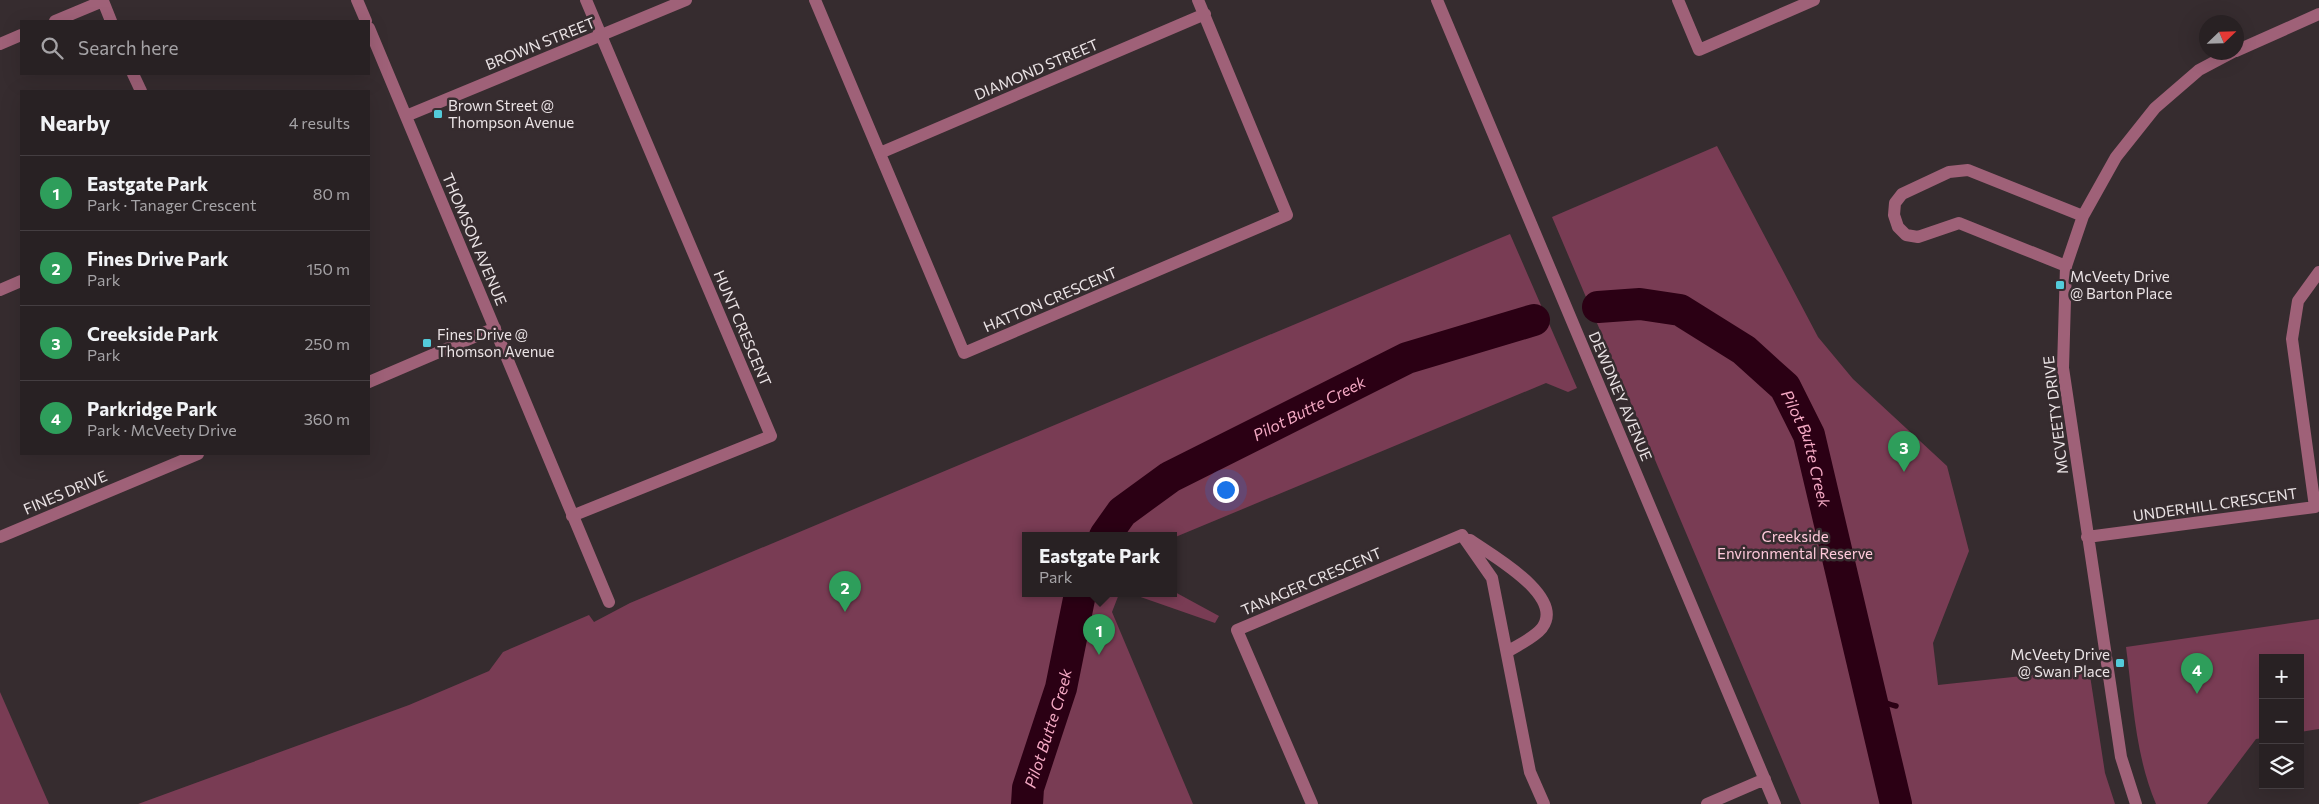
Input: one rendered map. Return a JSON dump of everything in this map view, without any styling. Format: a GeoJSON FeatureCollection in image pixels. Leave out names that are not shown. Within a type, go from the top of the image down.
{"type":"FeatureCollection","features":[{"type":"Feature","properties":{"kind":"street"},"geometry":{"type":"LineString","coordinates":[[357,0],[366,20]]}},
{"type":"Feature","properties":{"kind":"street"},"geometry":{"type":"LineString","coordinates":[[586,0],[601,36]]}},
{"type":"Feature","properties":{"kind":"street","name":"BROWN STREET"},"geometry":{"type":"LineString","coordinates":[[406,116],[686,0]]}},
{"type":"Feature","properties":{"kind":"street","name":"HATTON CRESCENT"},"geometry":{"type":"LineString","coordinates":[[815,0],[964,353],[1287,215],[1198,0]]}},
{"type":"Feature","properties":{"kind":"street","name":"DEWDNEY AVENUE"},"geometry":{"type":"LineString","coordinates":[[1436,0],[1776,804]]}},
{"type":"Feature","properties":{"kind":"street"},"geometry":{"type":"LineString","coordinates":[[1678,0],[1699,50],[1814,0]]}},
{"type":"Feature","properties":{"kind":"street"},"geometry":{"type":"LineString","coordinates":[[58,20],[103,2],[111,20]]}},
{"type":"Feature","properties":{"kind":"street","name":"DIAMOND STREET"},"geometry":{"type":"LineString","coordinates":[[880,153],[1205,14]]}},
{"type":"Feature","properties":{"kind":"street"},"geometry":{"type":"LineString","coordinates":[[2244,47],[2319,14]]}},
{"type":"Feature","properties":{"kind":"street","name":"THOMSON AVENUE"},"geometry":{"type":"LineString","coordinates":[[370,30],[609,602]]}},
{"type":"Feature","properties":{"kind":"street"},"geometry":{"type":"LineString","coordinates":[[0,44],[20,35]]}},
{"type":"Feature","properties":{"kind":"street","name":"HUNT CRESCENT"},"geometry":{"type":"LineString","coordinates":[[572,516],[771,436],[601,36]]}},
{"type":"Feature","properties":{"kind":"street","name":"MCVEETY DRIVE"},"geometry":{"type":"LineString","coordinates":[[2136,804],[2121,756],[2063,368],[2066,266],[2082,216],[2116,157],[2154,108],[2199,70],[2218,60]]}},
{"type":"Feature","properties":{"kind":"street"},"geometry":{"type":"LineString","coordinates":[[134,75],[141,90]]}},
{"type":"Feature","properties":{"kind":"street"},"geometry":{"type":"LineString","coordinates":[[2066,266],[1959,223],[1918,237],[1906,235],[1898,227],[1894,215],[1895,203],[1902,194],[1949,172],[1968,170],[2082,216]]}},
{"type":"Feature","properties":{"kind":"street","name":"UNDERHILL CRESCENT"},"geometry":{"type":"LineString","coordinates":[[2087,537],[2315,507],[2292,339],[2298,301],[2319,272]]}},
{"type":"Feature","properties":{"kind":"street"},"geometry":{"type":"LineString","coordinates":[[0,290],[20,281]]}},
{"type":"Feature","properties":{"kind":"street"},"geometry":{"type":"LineString","coordinates":[[370,382],[495,328]]}},
{"type":"Feature","properties":{"kind":"street","name":"FINES DRIVE"},"geometry":{"type":"LineString","coordinates":[[0,537],[196,455]]}},
{"type":"Feature","properties":{"kind":"street"},"geometry":{"type":"LineString","coordinates":[[1462,535],[1530,584],[1545,605],[1548,615],[1542,628],[1507,652]]}},
{"type":"Feature","properties":{"kind":"street"},"geometry":{"type":"LineString","coordinates":[[1462,535],[1492,578],[1530,772],[1544,804]]}},
{"type":"Feature","properties":{"kind":"street","name":"TANAGER CRESCENT"},"geometry":{"type":"LineString","coordinates":[[1312,804],[1237,630],[1462,535]]}},
{"type":"Feature","properties":{"kind":"street"},"geometry":{"type":"LineString","coordinates":[[1706,804],[1765,780]]}},
{"type":"Feature","properties":{"kind":"green space","name":"Creekside Environmental Reserve"},"geometry":{"type":"Polygon","coordinates":[[[1717,146],[1818,337],[1853,379],[1947,466],[1969,551],[1933,643],[1938,685],[2089,669],[2105,773],[2115,804],[1801,804],[1552,217],[1717,146]]]}},
{"type":"Feature","properties":{"kind":"green space"},"geometry":{"type":"Polygon","coordinates":[[[1510,234],[1577,388],[1568,392],[1546,383],[1177,536],[1177,532],[1022,532],[1022,597],[1118,597],[1112,612],[1193,804],[138,804],[409,705],[489,671],[503,652],[589,615],[594,622],[630,603],[1510,234]]]}},
{"type":"Feature","properties":{"kind":"green space"},"geometry":{"type":"Polygon","coordinates":[[[1177,593],[1219,616],[1215,623],[1141,597],[1177,597],[1177,593]]]}},
{"type":"Feature","properties":{"kind":"green space"},"geometry":{"type":"Polygon","coordinates":[[[2319,619],[2319,729],[2304,731],[2304,654],[2259,654],[2259,739],[2256,739],[2207,804],[2156,804],[2143,766],[2139,747],[2126,647],[2319,619]]]}},
{"type":"Feature","properties":{"kind":"green space"},"geometry":{"type":"Polygon","coordinates":[[[0,692],[49,804],[0,804],[0,692]]]}},
{"type":"Feature","properties":{"kind":"waterway","name":"Pilot Butte Creek"},"geometry":{"type":"LineString","coordinates":[[1598,307],[1640,304],[1680,310],[1744,350],[1785,387],[1809,435],[1896,804]]}},
{"type":"Feature","properties":{"kind":"waterway","name":"Pilot Butte Creek"},"geometry":{"type":"LineString","coordinates":[[1108,532],[1122,512],[1170,477],[1407,358],[1534,320]]}},
{"type":"Feature","properties":{"kind":"waterway","name":"Pilot Butte Creek"},"geometry":{"type":"LineString","coordinates":[[1027,804],[1028,788],[1061,688],[1079,597]]}},
{"type":"Feature","properties":{"kind":"waterway"},"geometry":{"type":"LineString","coordinates":[[1869,688],[1880,700],[1896,706]]}},
{"type":"Feature","properties":{"kind":"place","name":"Brown Street @ Thompson Avenue"},"geometry":{"type":"Point","coordinates":[438,114]}},
{"type":"Feature","properties":{"kind":"place","name":"McVeety Drive @ Barton Place"},"geometry":{"type":"Point","coordinates":[2060,285]}},
{"type":"Feature","properties":{"kind":"place","name":"Fines Drive @ Thomson Avenue"},"geometry":{"type":"Point","coordinates":[427,343]}},
{"type":"Feature","properties":{"kind":"place","name":"Creekside Park"},"geometry":{"type":"Point","coordinates":[1904,472]}},
{"type":"Feature","properties":{"kind":"place","name":"Fines Drive Park"},"geometry":{"type":"Point","coordinates":[845,612]}},
{"type":"Feature","properties":{"kind":"place","name":"Eastgate Park"},"geometry":{"type":"Point","coordinates":[1099,655]}},
{"type":"Feature","properties":{"kind":"place","name":"McVeety Drive @ Swan Place"},"geometry":{"type":"Point","coordinates":[2120,663]}},
{"type":"Feature","properties":{"kind":"place","name":"Parkridge Park"},"geometry":{"type":"Point","coordinates":[2197,694]}}]}
